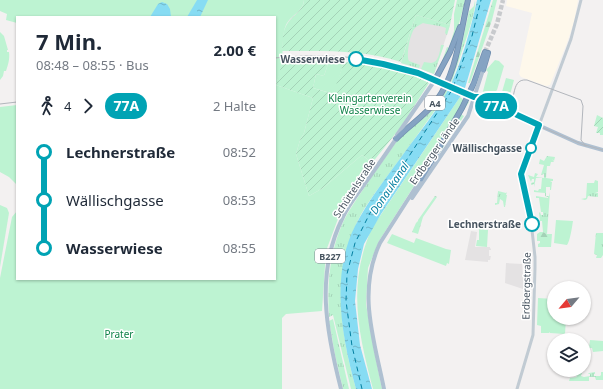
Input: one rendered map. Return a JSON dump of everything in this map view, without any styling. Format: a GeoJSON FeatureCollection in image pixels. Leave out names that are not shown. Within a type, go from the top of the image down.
{"type":"FeatureCollection","features":[{"type":"Feature","properties":{"kind":"highway","name":"A4"},"geometry":{"type":"LineString","coordinates":[[396,139],[409,125],[432,106],[442,91],[453,66],[468,0]]}},
{"type":"Feature","properties":{"kind":"highway"},"geometry":{"type":"LineString","coordinates":[[435,80],[450,52],[463,22]]}},
{"type":"Feature","properties":{"kind":"highway","name":"A4"},"geometry":{"type":"LineString","coordinates":[[421,179],[462,108],[487,52],[483,70]]}},
{"type":"Feature","properties":{"kind":"main road","name":"Erdberger Lände"},"geometry":{"type":"LineString","coordinates":[[384,389],[368,308],[369,274],[376,252],[387,231],[407,205],[468,116],[472,96],[483,70]]}},
{"type":"Feature","properties":{"kind":"main road"},"geometry":{"type":"LineString","coordinates":[[435,80],[472,96],[475,101],[486,106],[494,106],[578,143],[603,150]]}},
{"type":"Feature","properties":{"kind":"main road","name":"Schüttelstraße"},"geometry":{"type":"LineString","coordinates":[[341,389],[333,361],[326,318],[326,282],[331,248],[343,216],[435,80]]}},
{"type":"Feature","properties":{"kind":"main road","name":"Erdberger Lände"},"geometry":{"type":"LineString","coordinates":[[402,211],[421,179]]}},
{"type":"Feature","properties":{"kind":"street","name":"Erdbergstraße"},"geometry":{"type":"LineString","coordinates":[[517,389],[533,335],[535,268],[531,221],[521,174],[571,39],[581,0]]}},
{"type":"Feature","properties":{"kind":"shaded area"},"geometry":{"type":"Polygon","coordinates":[[[507,0],[578,0],[574,22],[550,85],[546,86],[521,77],[519,74],[532,13],[506,6],[507,0]]]}},
{"type":"Feature","properties":{"kind":"shaded area"},"geometry":{"type":"Polygon","coordinates":[[[416,15],[450,25],[434,74],[401,63],[416,15]]]}},
{"type":"Feature","properties":{"kind":"shaded area"},"geometry":{"type":"Polygon","coordinates":[[[471,231],[477,232],[475,247],[490,247],[491,250],[489,250],[489,256],[491,256],[488,262],[465,260],[471,231]]]}},
{"type":"Feature","properties":{"kind":"shaded area"},"geometry":{"type":"Polygon","coordinates":[[[506,263],[522,264],[523,277],[525,277],[523,289],[505,283],[506,263]]]}},
{"type":"Feature","properties":{"kind":"green space","name":"Prater"},"geometry":{"type":"Polygon","coordinates":[[[0,0],[304,0],[299,11],[288,22],[285,28],[282,64],[276,85],[276,16],[16,16],[16,23],[6,20],[7,14],[0,11],[0,0]]]}},
{"type":"Feature","properties":{"kind":"green space"},"geometry":{"type":"Polygon","coordinates":[[[304,0],[455,0],[450,25],[416,15],[401,62],[357,53],[282,51],[285,29],[288,23],[301,8],[304,0]]]}},
{"type":"Feature","properties":{"kind":"green space"},"geometry":{"type":"Polygon","coordinates":[[[457,0],[465,0],[459,25],[446,57],[441,64],[447,47],[449,48],[454,31],[454,14],[457,0]]]}},
{"type":"Feature","properties":{"kind":"green space"},"geometry":{"type":"Polygon","coordinates":[[[475,0],[475,6],[470,26],[452,82],[451,81],[462,44],[469,11],[474,6],[475,0]]]}},
{"type":"Feature","properties":{"kind":"green space"},"geometry":{"type":"Polygon","coordinates":[[[493,0],[497,0],[492,20],[470,83],[468,83],[493,0]]]}},
{"type":"Feature","properties":{"kind":"green space"},"geometry":{"type":"Polygon","coordinates":[[[416,15],[450,25],[447,35],[445,33],[446,28],[441,26],[423,23],[415,28],[410,39],[408,58],[409,61],[420,65],[419,68],[401,63],[416,15]]]}},
{"type":"Feature","properties":{"kind":"green space"},"geometry":{"type":"Polygon","coordinates":[[[0,32],[4,36],[8,50],[7,52],[9,52],[9,62],[6,71],[4,71],[0,80],[0,32]]]}},
{"type":"Feature","properties":{"kind":"green space"},"geometry":{"type":"Polygon","coordinates":[[[441,45],[444,45],[434,74],[421,69],[424,62],[432,63],[436,61],[441,45]]]}},
{"type":"Feature","properties":{"kind":"green space"},"geometry":{"type":"Polygon","coordinates":[[[495,60],[499,61],[504,66],[497,90],[492,100],[485,98],[487,95],[485,94],[484,98],[482,95],[488,72],[486,70],[495,60]]]}},
{"type":"Feature","properties":{"kind":"green space"},"geometry":{"type":"Polygon","coordinates":[[[329,61],[344,62],[334,94],[313,88],[316,74],[324,76],[329,61]]]}},
{"type":"Feature","properties":{"kind":"green space","name":"Kleingartenverein Wasserwiese"},"geometry":{"type":"Polygon","coordinates":[[[329,61],[324,76],[316,74],[313,88],[333,94],[344,62],[376,66],[411,75],[429,83],[400,128],[372,163],[362,155],[323,188],[309,196],[296,154],[300,140],[304,133],[313,98],[276,85],[282,63],[329,61]]]}},
{"type":"Feature","properties":{"kind":"green space"},"geometry":{"type":"Polygon","coordinates":[[[506,78],[514,80],[510,95],[502,92],[506,78]]]}},
{"type":"Feature","properties":{"kind":"green space","name":"Prater"},"geometry":{"type":"Polygon","coordinates":[[[276,85],[313,98],[304,133],[300,140],[296,154],[309,196],[323,188],[362,155],[372,163],[342,208],[326,251],[322,311],[286,314],[282,318],[282,389],[0,389],[0,278],[12,217],[16,212],[16,280],[276,280],[276,85]]]}},
{"type":"Feature","properties":{"kind":"green space"},"geometry":{"type":"Polygon","coordinates":[[[446,90],[448,91],[443,99],[365,208],[357,222],[347,249],[341,289],[343,329],[346,349],[356,389],[351,389],[333,315],[329,317],[328,294],[331,260],[337,238],[343,221],[352,206],[399,138],[405,131],[433,110],[446,90]]]}},
{"type":"Feature","properties":{"kind":"green space"},"geometry":{"type":"Polygon","coordinates":[[[460,97],[464,100],[433,156],[379,241],[368,268],[366,304],[382,389],[373,389],[363,348],[358,308],[357,289],[364,249],[372,228],[460,97]]]}},
{"type":"Feature","properties":{"kind":"green space"},"geometry":{"type":"Polygon","coordinates":[[[467,101],[469,102],[462,113],[464,116],[427,173],[467,101]]]}},
{"type":"Feature","properties":{"kind":"green space"},"geometry":{"type":"Polygon","coordinates":[[[16,105],[16,184],[9,177],[0,172],[0,107],[16,105]]]}},
{"type":"Feature","properties":{"kind":"green space"},"geometry":{"type":"Polygon","coordinates":[[[597,115],[603,118],[603,135],[596,133],[598,127],[594,126],[597,115]]]}},
{"type":"Feature","properties":{"kind":"green space"},"geometry":{"type":"Polygon","coordinates":[[[547,156],[555,157],[554,161],[552,159],[554,162],[551,162],[550,166],[547,166],[546,178],[553,179],[553,181],[550,181],[552,182],[551,190],[550,187],[546,187],[546,196],[549,196],[550,192],[547,234],[543,232],[542,221],[540,221],[539,213],[540,212],[541,215],[543,215],[543,212],[541,212],[539,198],[536,198],[536,196],[548,197],[545,196],[545,193],[534,192],[534,190],[538,191],[541,189],[542,178],[536,178],[534,187],[534,184],[531,185],[531,183],[534,182],[534,179],[532,179],[531,182],[528,175],[534,177],[535,173],[538,174],[536,177],[544,178],[544,174],[541,175],[544,165],[539,164],[540,159],[544,161],[547,156]]]}},
{"type":"Feature","properties":{"kind":"green space"},"geometry":{"type":"Polygon","coordinates":[[[595,180],[598,181],[598,192],[595,192],[598,193],[598,197],[588,196],[585,200],[581,199],[586,198],[587,183],[594,183],[595,180]]]}},
{"type":"Feature","properties":{"kind":"green space"},"geometry":{"type":"Polygon","coordinates":[[[498,191],[507,192],[505,207],[503,201],[500,199],[499,204],[495,205],[495,203],[497,203],[498,191]]]}},
{"type":"Feature","properties":{"kind":"green space"},"geometry":{"type":"Polygon","coordinates":[[[435,196],[437,197],[423,217],[418,234],[412,232],[416,223],[435,196]]]}},
{"type":"Feature","properties":{"kind":"green space"},"geometry":{"type":"Polygon","coordinates":[[[0,205],[7,208],[9,213],[0,267],[0,205]]]}},
{"type":"Feature","properties":{"kind":"green space"},"geometry":{"type":"Polygon","coordinates":[[[556,220],[573,221],[567,245],[554,243],[556,220]]]}},
{"type":"Feature","properties":{"kind":"green space"},"geometry":{"type":"Polygon","coordinates":[[[479,229],[488,230],[487,247],[476,246],[477,240],[479,240],[479,229]]]}},
{"type":"Feature","properties":{"kind":"green space"},"geometry":{"type":"Polygon","coordinates":[[[540,232],[552,234],[551,247],[538,247],[540,241],[537,241],[537,234],[540,232]]]}},
{"type":"Feature","properties":{"kind":"green space"},"geometry":{"type":"Polygon","coordinates":[[[596,233],[603,233],[603,255],[601,258],[596,258],[597,255],[594,254],[596,233]]]}},
{"type":"Feature","properties":{"kind":"green space"},"geometry":{"type":"Polygon","coordinates":[[[392,234],[414,243],[416,238],[451,250],[449,264],[447,263],[446,266],[387,243],[392,234]]]}},
{"type":"Feature","properties":{"kind":"green space"},"geometry":{"type":"Polygon","coordinates":[[[538,298],[547,299],[547,325],[566,325],[565,333],[541,333],[541,326],[537,325],[538,298]]]}},
{"type":"Feature","properties":{"kind":"green space"},"geometry":{"type":"Polygon","coordinates":[[[333,319],[349,389],[343,389],[335,355],[329,321],[333,319]]]}},
{"type":"Feature","properties":{"kind":"green space"},"geometry":{"type":"Polygon","coordinates":[[[591,340],[603,341],[603,351],[593,352],[591,340]]]}},
{"type":"Feature","properties":{"kind":"green space"},"geometry":{"type":"Polygon","coordinates":[[[595,372],[594,376],[600,376],[601,372],[603,372],[603,380],[596,380],[595,377],[591,377],[591,373],[595,372]]]}},
{"type":"Feature","properties":{"kind":"green space"},"geometry":{"type":"Polygon","coordinates":[[[589,377],[589,381],[569,381],[570,378],[589,377]]]}},
{"type":"Feature","properties":{"kind":"water"},"geometry":{"type":"Polygon","coordinates":[[[197,0],[208,0],[200,16],[188,16],[197,0]]]}},
{"type":"Feature","properties":{"kind":"water","name":"Donaukanal"},"geometry":{"type":"Polygon","coordinates":[[[477,0],[491,0],[465,88],[381,214],[364,244],[358,269],[355,301],[360,345],[372,389],[356,389],[346,349],[341,307],[343,265],[347,245],[366,206],[433,114],[447,92],[469,35],[477,0]]]}},
{"type":"Feature","properties":{"kind":"water"},"geometry":{"type":"Polygon","coordinates":[[[162,2],[167,4],[170,9],[171,16],[151,16],[158,4],[162,2]]]}},
{"type":"Feature","properties":{"kind":"ferry route"},"geometry":{"type":"LineString","coordinates":[[453,87],[472,36],[481,0]]}},
{"type":"Feature","properties":{"kind":"ferry route"},"geometry":{"type":"LineString","coordinates":[[362,389],[352,346],[346,301],[347,274],[355,243],[370,213],[452,90]]}},
{"type":"Feature","properties":{"kind":"tunnel"},"geometry":{"type":"LineString","coordinates":[[485,52],[497,24],[503,0]]}},
{"type":"Feature","properties":{"kind":"tram line"},"geometry":{"type":"LineString","coordinates":[[276,58],[331,56],[349,57],[386,63],[422,74],[503,109],[508,107],[511,103],[517,83],[527,80],[581,100],[583,106],[581,140],[585,145],[603,150]]}},
{"type":"Feature","properties":{"kind":"tram line"},"geometry":{"type":"LineString","coordinates":[[0,104],[16,102]]}},
{"type":"Feature","properties":{"kind":"tram line"},"geometry":{"type":"LineString","coordinates":[[499,109],[586,146]]}},
{"type":"Feature","properties":{"kind":"bus line","name":"77A"},"geometry":{"type":"LineString","coordinates":[[356,59],[419,73],[474,97],[476,96],[494,106],[539,125],[521,174],[532,224]]}},
{"type":"Feature","properties":{"kind":"place","name":"Wasserwiese"},"geometry":{"type":"Point","coordinates":[356,59]}},
{"type":"Feature","properties":{"kind":"place","name":"Wällischgasse"},"geometry":{"type":"Point","coordinates":[531,148]}},
{"type":"Feature","properties":{"kind":"place","name":"Lechnerstraße"},"geometry":{"type":"Point","coordinates":[532,224]}}]}
